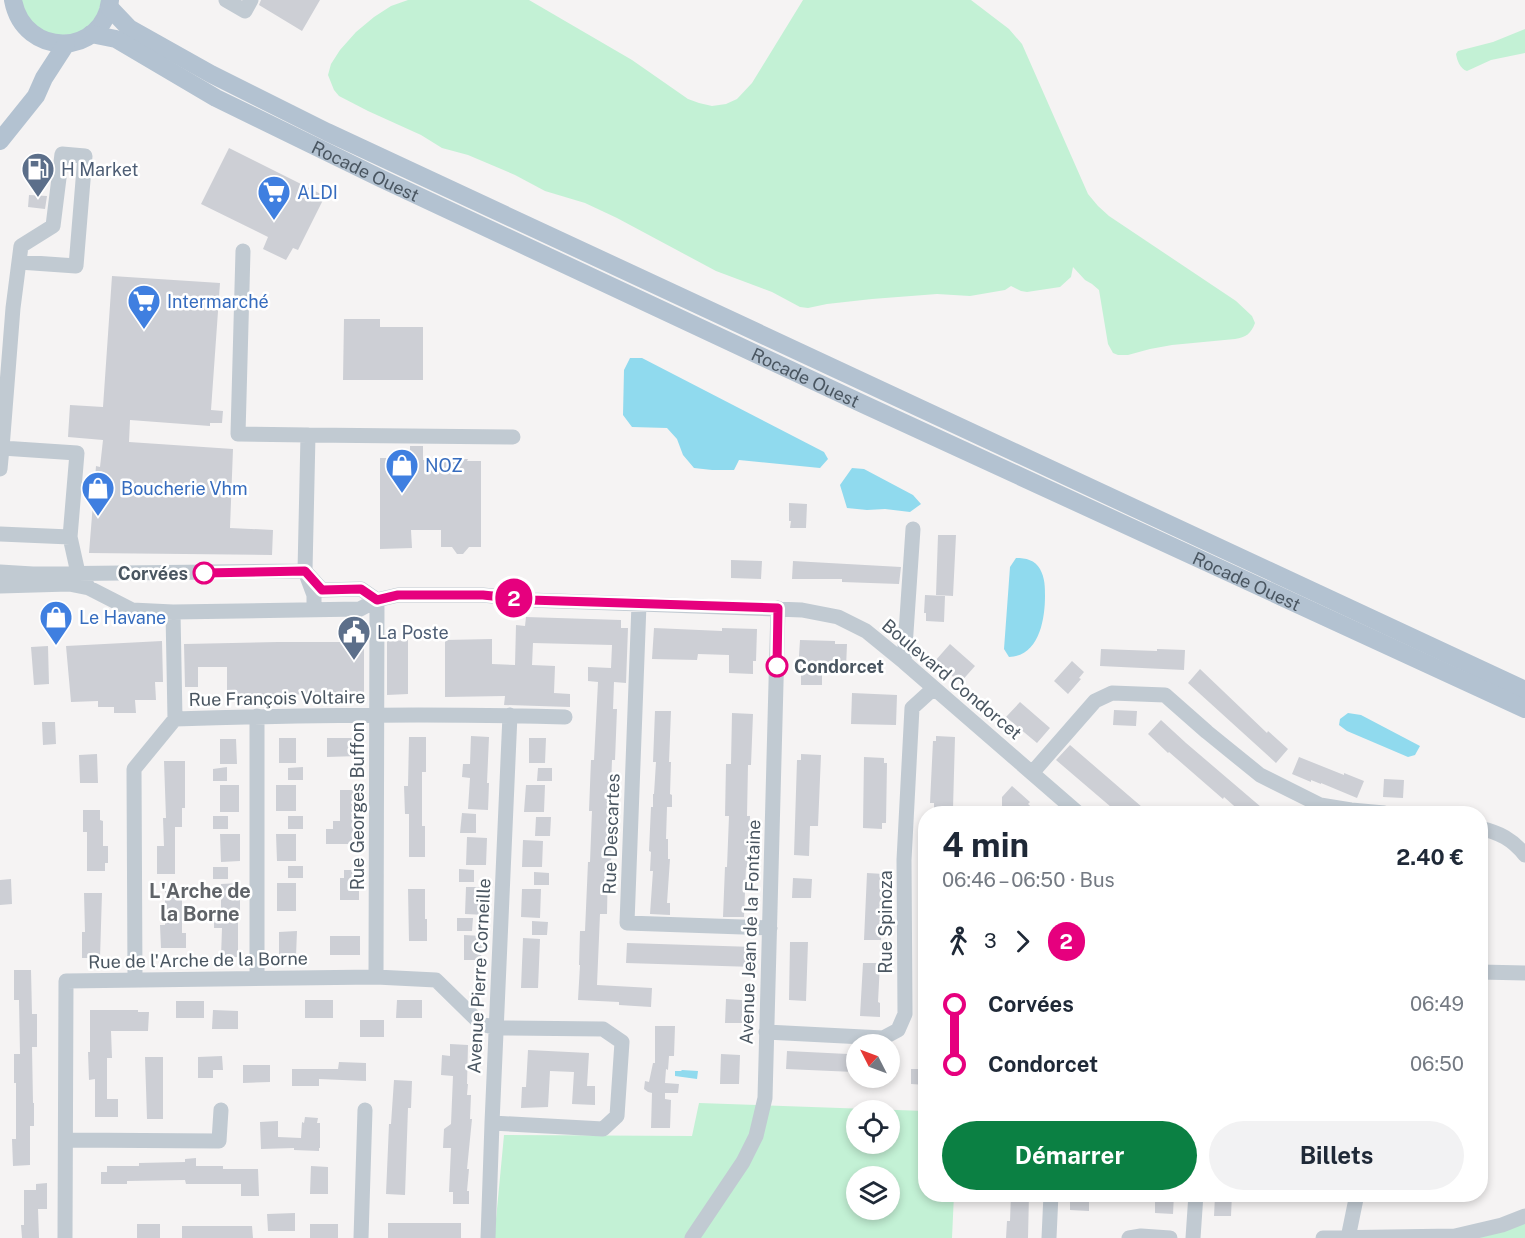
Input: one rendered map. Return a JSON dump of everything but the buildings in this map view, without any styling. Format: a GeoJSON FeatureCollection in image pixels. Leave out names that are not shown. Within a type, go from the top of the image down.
{"type":"FeatureCollection","features":[{"type":"Feature","properties":{"kind":"main road"},"geometry":{"type":"LineString","coordinates":[[13,0],[18,17],[29,32],[46,41],[66,44],[79,41],[91,34]]}},
{"type":"Feature","properties":{"kind":"main road","name":"Rocade Ouest"},"geometry":{"type":"LineString","coordinates":[[91,34],[103,22],[110,4]]}},
{"type":"Feature","properties":{"kind":"main road","name":"Rocade Ouest"},"geometry":{"type":"LineString","coordinates":[[110,4],[129,28],[212,75],[280,109],[1525,690]]}},
{"type":"Feature","properties":{"kind":"main road","name":"Rocade Ouest"},"geometry":{"type":"LineString","coordinates":[[91,34],[116,39],[216,98],[382,179],[874,409],[1525,708]]}},
{"type":"Feature","properties":{"kind":"main road"},"geometry":{"type":"LineString","coordinates":[[37,37],[44,78]]}},
{"type":"Feature","properties":{"kind":"main road"},"geometry":{"type":"LineString","coordinates":[[0,141],[36,96],[44,78],[66,44]]}},
{"type":"Feature","properties":{"kind":"street"},"geometry":{"type":"LineString","coordinates":[[226,0],[244,11],[251,0]]}},
{"type":"Feature","properties":{"kind":"street"},"geometry":{"type":"LineString","coordinates":[[0,470],[13,308],[21,246],[53,226],[62,154],[85,156],[76,266],[19,262]]}},
{"type":"Feature","properties":{"kind":"street"},"geometry":{"type":"LineString","coordinates":[[243,251],[238,434],[513,437]]}},
{"type":"Feature","properties":{"kind":"street"},"geometry":{"type":"LineString","coordinates":[[308,435],[305,571],[314,595],[314,610]]}},
{"type":"Feature","properties":{"kind":"street"},"geometry":{"type":"LineString","coordinates":[[1,448],[77,453],[70,537],[78,573],[95,591]]}},
{"type":"Feature","properties":{"kind":"street"},"geometry":{"type":"LineString","coordinates":[[904,662],[913,530]]}},
{"type":"Feature","properties":{"kind":"street"},"geometry":{"type":"LineString","coordinates":[[0,534],[70,537]]}},
{"type":"Feature","properties":{"kind":"street"},"geometry":{"type":"LineString","coordinates":[[0,572],[33,574],[305,571],[322,590],[361,589],[377,600]]}},
{"type":"Feature","properties":{"kind":"street"},"geometry":{"type":"LineString","coordinates":[[95,591],[108,573]]}},
{"type":"Feature","properties":{"kind":"street"},"geometry":{"type":"LineString","coordinates":[[0,586],[69,584],[95,591]]}},
{"type":"Feature","properties":{"kind":"street","name":"Boulevard Condorcet"},"geometry":{"type":"LineString","coordinates":[[95,591],[132,610],[172,612],[360,609],[377,600],[398,595],[472,595],[530,600],[778,608],[838,617],[866,631],[1070,806]]}},
{"type":"Feature","properties":{"kind":"street","name":"Rue Georges Buffon"},"geometry":{"type":"LineString","coordinates":[[376,977],[377,600]]}},
{"type":"Feature","properties":{"kind":"street","name":"Rue Descartes"},"geometry":{"type":"LineString","coordinates":[[639,603],[627,923],[770,928]]}},
{"type":"Feature","properties":{"kind":"street","name":"Avenue Jean de la Fontaine"},"geometry":{"type":"LineString","coordinates":[[692,1238],[743,1162],[756,1136],[765,1098],[778,608]]}},
{"type":"Feature","properties":{"kind":"street"},"geometry":{"type":"LineString","coordinates":[[172,612],[175,719]]}},
{"type":"Feature","properties":{"kind":"street","name":"Rue Spinoza"},"geometry":{"type":"LineString","coordinates":[[766,1032],[884,1038],[898,1030],[904,1014],[904,860],[912,708],[934,688]]}},
{"type":"Feature","properties":{"kind":"street"},"geometry":{"type":"LineString","coordinates":[[1032,773],[1095,701],[1112,693],[1165,694],[1260,775],[1326,806]]}},
{"type":"Feature","properties":{"kind":"street","name":"Rue François Voltaire"},"geometry":{"type":"LineString","coordinates":[[135,980],[134,769],[175,719],[257,716],[510,715],[565,717]]}},
{"type":"Feature","properties":{"kind":"street","name":"Avenue Pierre Corneille"},"geometry":{"type":"LineString","coordinates":[[488,1238],[510,715]]}},
{"type":"Feature","properties":{"kind":"street"},"geometry":{"type":"LineString","coordinates":[[256,978],[257,716]]}},
{"type":"Feature","properties":{"kind":"street"},"geometry":{"type":"LineString","coordinates":[[1488,830],[1516,843],[1525,855]]}},
{"type":"Feature","properties":{"kind":"street"},"geometry":{"type":"LineString","coordinates":[[1488,972],[1525,973]]}},
{"type":"Feature","properties":{"kind":"street","name":"Rue de l'Arche de la Borne"},"geometry":{"type":"LineString","coordinates":[[65,1238],[66,981],[376,977],[436,980],[481,1024],[497,1028]]}},
{"type":"Feature","properties":{"kind":"street"},"geometry":{"type":"LineString","coordinates":[[492,1123],[603,1129],[617,1116],[622,1042],[603,1029],[497,1028]]}},
{"type":"Feature","properties":{"kind":"street"},"geometry":{"type":"LineString","coordinates":[[66,1140],[219,1141],[221,1110]]}},
{"type":"Feature","properties":{"kind":"street"},"geometry":{"type":"LineString","coordinates":[[361,1238],[365,1110]]}},
{"type":"Feature","properties":{"kind":"street"},"geometry":{"type":"LineString","coordinates":[[1049,1238],[1051,1202]]}},
{"type":"Feature","properties":{"kind":"street"},"geometry":{"type":"LineString","coordinates":[[1193,1238],[1195,1202]]}},
{"type":"Feature","properties":{"kind":"street"},"geometry":{"type":"LineString","coordinates":[[1348,1238],[1355,1202]]}},
{"type":"Feature","properties":{"kind":"street"},"geometry":{"type":"LineString","coordinates":[[1323,1238],[1455,1236],[1502,1225],[1525,1216]]}},
{"type":"Feature","properties":{"kind":"street"},"geometry":{"type":"LineString","coordinates":[[1129,1238],[1141,1236],[1170,1238]]}},
{"type":"Feature","properties":{"kind":"green space"},"geometry":{"type":"Polygon","coordinates":[[[20,0],[102,0],[97,16],[89,27],[77,34],[49,36],[27,19],[20,0]]]}},
{"type":"Feature","properties":{"kind":"green space"},"geometry":{"type":"Polygon","coordinates":[[[408,0],[529,0],[632,60],[688,99],[712,106],[726,104],[737,99],[752,83],[803,0],[971,0],[1009,29],[1022,44],[1088,194],[1098,206],[1109,216],[1236,301],[1252,316],[1255,323],[1250,332],[1239,338],[1172,345],[1128,355],[1118,355],[1113,353],[1108,344],[1099,290],[1073,267],[1071,277],[1060,287],[1027,292],[1011,286],[1005,290],[970,296],[937,294],[800,307],[772,292],[716,271],[585,203],[545,191],[468,155],[442,148],[421,135],[339,96],[328,75],[331,64],[340,50],[374,17],[391,6],[408,0]]]}},
{"type":"Feature","properties":{"kind":"green space"},"geometry":{"type":"Polygon","coordinates":[[[1525,29],[1525,53],[1491,60],[1467,71],[1459,64],[1456,54],[1458,51],[1493,42],[1525,29]]]}},
{"type":"Feature","properties":{"kind":"green space"},"geometry":{"type":"Polygon","coordinates":[[[699,1103],[846,1108],[846,1154],[900,1154],[900,1110],[918,1111],[918,1202],[954,1202],[952,1238],[495,1238],[504,1135],[692,1136],[699,1103]]]}},
{"type":"Feature","properties":{"kind":"green space"},"geometry":{"type":"Polygon","coordinates":[[[1525,1218],[1525,1238],[1441,1238],[1525,1218]]]}},
{"type":"Feature","properties":{"kind":"water"},"geometry":{"type":"Polygon","coordinates":[[[630,358],[642,358],[824,452],[828,459],[820,468],[739,460],[734,470],[694,468],[683,455],[677,439],[667,428],[632,427],[623,415],[624,370],[630,358]]]}},
{"type":"Feature","properties":{"kind":"water"},"geometry":{"type":"Polygon","coordinates":[[[852,468],[864,469],[913,495],[921,504],[910,512],[847,508],[840,485],[852,468]]]}},
{"type":"Feature","properties":{"kind":"water"},"geometry":{"type":"Polygon","coordinates":[[[1016,558],[1030,560],[1040,569],[1044,582],[1045,605],[1042,626],[1034,644],[1019,655],[1009,657],[1004,649],[1010,567],[1016,558]]]}},
{"type":"Feature","properties":{"kind":"water"},"geometry":{"type":"Polygon","coordinates":[[[1348,713],[1361,715],[1420,746],[1415,755],[1408,757],[1347,731],[1339,725],[1340,719],[1348,713]]]}},
{"type":"Feature","properties":{"kind":"water"},"geometry":{"type":"Polygon","coordinates":[[[675,1071],[698,1071],[697,1079],[675,1076],[675,1071]]]}},
{"type":"Feature","properties":{"kind":"bus line","name":"2"},"geometry":{"type":"LineString","coordinates":[[204,573],[305,571],[322,590],[361,589],[377,600],[398,595],[483,595],[530,600],[778,608],[777,666]]}},
{"type":"Feature","properties":{"kind":"place","name":"H Market"},"geometry":{"type":"Point","coordinates":[38,198]}},
{"type":"Feature","properties":{"kind":"place","name":"ALDI"},"geometry":{"type":"Point","coordinates":[274,221]}},
{"type":"Feature","properties":{"kind":"place","name":"Intermarché"},"geometry":{"type":"Point","coordinates":[144,330]}},
{"type":"Feature","properties":{"kind":"place","name":"NOZ"},"geometry":{"type":"Point","coordinates":[402,494]}},
{"type":"Feature","properties":{"kind":"place","name":"Boucherie Vhm"},"geometry":{"type":"Point","coordinates":[98,517]}},
{"type":"Feature","properties":{"kind":"place","name":"Corvées"},"geometry":{"type":"Point","coordinates":[204,573]}},
{"type":"Feature","properties":{"kind":"place","name":"Le Havane"},"geometry":{"type":"Point","coordinates":[56,646]}},
{"type":"Feature","properties":{"kind":"place","name":"La Poste"},"geometry":{"type":"Point","coordinates":[354,661]}},
{"type":"Feature","properties":{"kind":"place","name":"Condorcet"},"geometry":{"type":"Point","coordinates":[777,666]}},
{"type":"Feature","properties":{"kind":"district","name":"L'Arche de la Borne"},"geometry":{"type":"Point","coordinates":[200,902]}}]}
